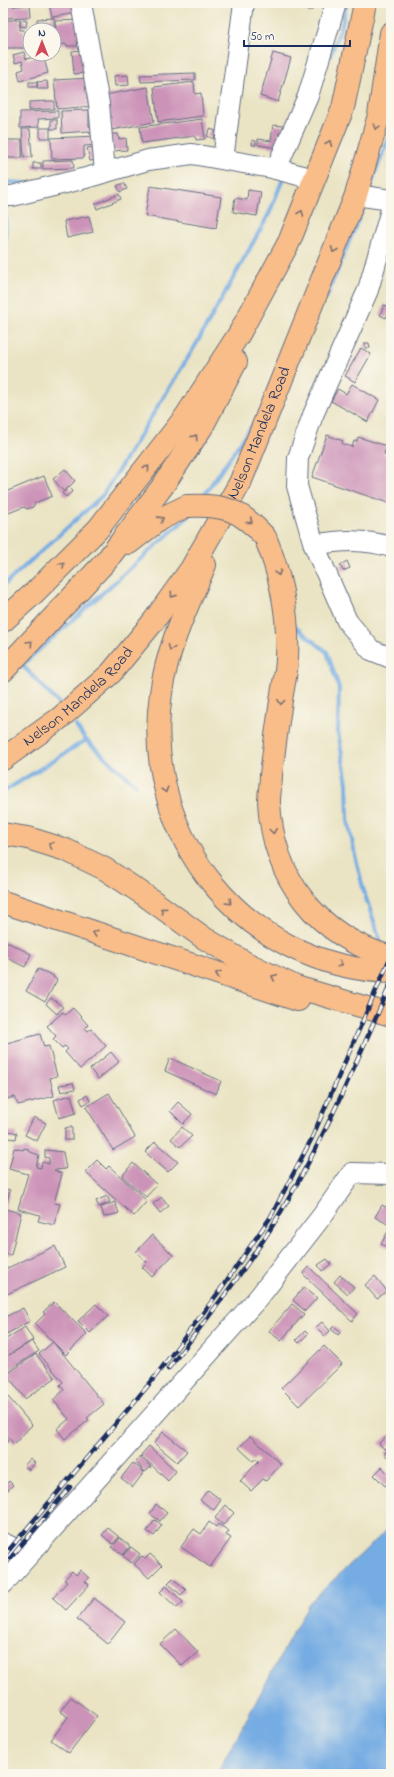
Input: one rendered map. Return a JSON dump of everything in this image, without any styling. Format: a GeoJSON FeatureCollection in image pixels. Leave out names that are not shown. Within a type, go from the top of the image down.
{"type":"FeatureCollection","features":[{"type":"Feature","properties":{"kind":"main road"},"geometry":{"type":"LineString","coordinates":[[3,671],[107,560],[162,487],[202,427],[242,352],[289,242],[343,108],[366,3]]}},
{"type":"Feature","properties":{"kind":"main road","name":"Nelson Mandela Road"},"geometry":{"type":"LineString","coordinates":[[3,760],[60,718],[111,673],[153,622],[191,569],[240,483],[356,195],[379,115],[391,33]]}},
{"type":"Feature","properties":{"kind":"main road"},"geometry":{"type":"LineString","coordinates":[[3,621],[34,593],[98,529],[186,416],[239,334],[289,242]]}},
{"type":"Feature","properties":{"kind":"main road"},"geometry":{"type":"LineString","coordinates":[[240,483],[183,616],[167,658],[160,694],[158,732],[161,777],[171,810],[186,843],[211,883],[242,915],[278,941],[307,955],[345,966],[391,972]]}},
{"type":"Feature","properties":{"kind":"main road"},"geometry":{"type":"LineString","coordinates":[[107,560],[160,520],[186,506],[209,505],[225,508],[240,514],[254,525],[265,537],[273,556],[282,586],[287,621],[287,659],[274,750],[269,801],[274,838],[283,866],[296,890],[313,913],[352,941],[375,953],[391,957]]}},
{"type":"Feature","properties":{"kind":"main road"},"geometry":{"type":"LineString","coordinates":[[3,834],[28,838],[66,850],[105,870],[143,894],[204,938],[246,963],[296,987],[391,1016]]}},
{"type":"Feature","properties":{"kind":"main road"},"geometry":{"type":"LineString","coordinates":[[3,902],[314,1005],[328,1009],[391,1016]]}},
{"type":"Feature","properties":{"kind":"street"},"geometry":{"type":"LineString","coordinates":[[81,3],[100,104],[105,172]]}},
{"type":"Feature","properties":{"kind":"street"},"geometry":{"type":"LineString","coordinates":[[223,159],[244,3]]}},
{"type":"Feature","properties":{"kind":"street"},"geometry":{"type":"LineString","coordinates":[[276,169],[308,96],[336,3]]}},
{"type":"Feature","properties":{"kind":"street"},"geometry":{"type":"LineString","coordinates":[[3,196],[12,196],[148,160],[192,154],[276,169],[314,180]]}},
{"type":"Feature","properties":{"kind":"street"},"geometry":{"type":"LineString","coordinates":[[356,195],[391,200]]}},
{"type":"Feature","properties":{"kind":"street"},"geometry":{"type":"LineString","coordinates":[[391,210],[368,290],[313,415],[298,458],[297,486],[314,545],[347,621],[371,650],[391,658]]}},
{"type":"Feature","properties":{"kind":"street"},"geometry":{"type":"LineString","coordinates":[[314,545],[340,540],[377,543],[391,547]]}},
{"type":"Feature","properties":{"kind":"street"},"geometry":{"type":"LineString","coordinates":[[3,1584],[259,1297],[322,1216],[352,1173],[391,1174]]}},
{"type":"Feature","properties":{"kind":"street"},"geometry":{"type":"LineString","coordinates":[[3,1543],[28,1555]]}},
{"type":"Feature","properties":{"kind":"water"},"geometry":{"type":"Polygon","coordinates":[[[391,1526],[391,1774],[217,1774],[309,1603],[391,1526]]]}},
{"type":"Feature","properties":{"kind":"building"},"geometry":{"type":"Polygon","coordinates":[[[3,3],[10,3],[11,6],[11,3],[26,3],[13,6],[30,5],[31,17],[4,18],[3,3]]]}},
{"type":"Feature","properties":{"kind":"building"},"geometry":{"type":"Polygon","coordinates":[[[49,3],[75,3],[77,13],[52,17],[49,3]]]}},
{"type":"Feature","properties":{"kind":"building"},"geometry":{"type":"Polygon","coordinates":[[[306,5],[312,5],[312,10],[306,10],[306,5]]]}},
{"type":"Feature","properties":{"kind":"building"},"geometry":{"type":"Polygon","coordinates":[[[54,18],[54,22],[37,22],[37,19],[54,18]]]}},
{"type":"Feature","properties":{"kind":"building"},"geometry":{"type":"Polygon","coordinates":[[[5,20],[20,20],[20,30],[22,30],[22,48],[5,48],[5,20]]]}},
{"type":"Feature","properties":{"kind":"building"},"geometry":{"type":"Polygon","coordinates":[[[21,20],[27,21],[22,22],[22,26],[20,26],[21,20]]]}},
{"type":"Feature","properties":{"kind":"building"},"geometry":{"type":"Polygon","coordinates":[[[80,20],[82,43],[77,43],[78,46],[67,46],[67,44],[62,44],[62,22],[55,21],[80,20]]]}},
{"type":"Feature","properties":{"kind":"building"},"geometry":{"type":"Polygon","coordinates":[[[83,50],[85,73],[74,74],[72,51],[83,50]]]}},
{"type":"Feature","properties":{"kind":"building"},"geometry":{"type":"Polygon","coordinates":[[[22,53],[22,61],[15,63],[13,55],[22,53]]]}},
{"type":"Feature","properties":{"kind":"building"},"geometry":{"type":"Polygon","coordinates":[[[273,53],[291,58],[278,102],[260,96],[273,53]]]}},
{"type":"Feature","properties":{"kind":"building"},"geometry":{"type":"Polygon","coordinates":[[[22,62],[45,62],[48,73],[20,81],[18,71],[24,69],[22,62]]]}},
{"type":"Feature","properties":{"kind":"building"},"geometry":{"type":"Polygon","coordinates":[[[195,73],[195,80],[141,82],[140,75],[195,73]]]}},
{"type":"Feature","properties":{"kind":"building"},"geometry":{"type":"Polygon","coordinates":[[[128,75],[129,85],[115,86],[114,76],[128,75]]]}},
{"type":"Feature","properties":{"kind":"building"},"geometry":{"type":"Polygon","coordinates":[[[92,78],[94,106],[57,109],[54,80],[92,78]]]}},
{"type":"Feature","properties":{"kind":"building"},"geometry":{"type":"Polygon","coordinates":[[[47,81],[48,89],[38,89],[37,82],[47,81]]]}},
{"type":"Feature","properties":{"kind":"building"},"geometry":{"type":"Polygon","coordinates":[[[29,82],[37,82],[37,87],[29,87],[29,82]]]}},
{"type":"Feature","properties":{"kind":"building"},"geometry":{"type":"Polygon","coordinates":[[[194,82],[195,94],[201,93],[203,116],[158,122],[154,87],[194,82]]]}},
{"type":"Feature","properties":{"kind":"building"},"geometry":{"type":"Polygon","coordinates":[[[148,87],[154,122],[112,130],[105,95],[148,87]]]}},
{"type":"Feature","properties":{"kind":"building"},"geometry":{"type":"Polygon","coordinates":[[[54,101],[54,109],[29,110],[29,102],[54,101]]]}},
{"type":"Feature","properties":{"kind":"building"},"geometry":{"type":"Polygon","coordinates":[[[89,110],[89,126],[98,126],[98,134],[90,134],[89,131],[62,133],[61,111],[89,110]]]}},
{"type":"Feature","properties":{"kind":"building"},"geometry":{"type":"Polygon","coordinates":[[[58,111],[58,118],[38,119],[39,127],[20,128],[20,112],[58,111]]]}},
{"type":"Feature","properties":{"kind":"building"},"geometry":{"type":"Polygon","coordinates":[[[202,119],[205,139],[196,140],[195,136],[142,143],[140,127],[202,119]]]}},
{"type":"Feature","properties":{"kind":"building"},"geometry":{"type":"Polygon","coordinates":[[[51,120],[57,120],[57,129],[51,129],[51,120]]]}},
{"type":"Feature","properties":{"kind":"building"},"geometry":{"type":"Polygon","coordinates":[[[273,125],[283,126],[282,133],[279,133],[277,148],[258,145],[258,139],[271,141],[273,125]]]}},
{"type":"Feature","properties":{"kind":"building"},"geometry":{"type":"Polygon","coordinates":[[[40,128],[50,128],[50,138],[40,138],[40,128]]]}},
{"type":"Feature","properties":{"kind":"building"},"geometry":{"type":"Polygon","coordinates":[[[22,129],[30,129],[32,157],[24,157],[22,129]]]}},
{"type":"Feature","properties":{"kind":"building"},"geometry":{"type":"Polygon","coordinates":[[[210,129],[216,131],[214,139],[207,136],[210,129]]]}},
{"type":"Feature","properties":{"kind":"building"},"geometry":{"type":"Polygon","coordinates":[[[110,134],[118,134],[119,139],[126,138],[127,150],[112,151],[110,134]]]}},
{"type":"Feature","properties":{"kind":"building"},"geometry":{"type":"Polygon","coordinates":[[[97,136],[97,145],[84,146],[84,158],[52,159],[51,138],[97,136]]]}},
{"type":"Feature","properties":{"kind":"building"},"geometry":{"type":"Polygon","coordinates":[[[3,140],[22,140],[22,158],[3,158],[3,140]]]}},
{"type":"Feature","properties":{"kind":"building"},"geometry":{"type":"Polygon","coordinates":[[[252,140],[256,141],[256,145],[252,145],[252,140]]]}},
{"type":"Feature","properties":{"kind":"building"},"geometry":{"type":"Polygon","coordinates":[[[99,146],[102,159],[90,161],[87,148],[99,146]]]}},
{"type":"Feature","properties":{"kind":"building"},"geometry":{"type":"Polygon","coordinates":[[[73,160],[74,168],[43,169],[43,161],[73,160]]]}},
{"type":"Feature","properties":{"kind":"building"},"geometry":{"type":"Polygon","coordinates":[[[33,163],[41,163],[41,169],[33,169],[33,163]]]}},
{"type":"Feature","properties":{"kind":"building"},"geometry":{"type":"Polygon","coordinates":[[[124,183],[127,189],[120,192],[117,186],[124,183]]]}},
{"type":"Feature","properties":{"kind":"building"},"geometry":{"type":"Polygon","coordinates":[[[150,186],[221,197],[216,228],[145,216],[150,186]]]}},
{"type":"Feature","properties":{"kind":"building"},"geometry":{"type":"Polygon","coordinates":[[[248,190],[261,192],[257,216],[233,212],[235,198],[247,200],[248,190]]]}},
{"type":"Feature","properties":{"kind":"building"},"geometry":{"type":"Polygon","coordinates":[[[119,194],[121,199],[97,209],[95,204],[119,194]]]}},
{"type":"Feature","properties":{"kind":"building"},"geometry":{"type":"Polygon","coordinates":[[[89,216],[93,232],[67,238],[64,221],[89,216]]]}},
{"type":"Feature","properties":{"kind":"building"},"geometry":{"type":"Polygon","coordinates":[[[384,305],[391,307],[386,318],[380,315],[384,305]]]}},
{"type":"Feature","properties":{"kind":"building"},"geometry":{"type":"Polygon","coordinates":[[[365,343],[369,343],[370,348],[365,348],[365,343]]]}},
{"type":"Feature","properties":{"kind":"building"},"geometry":{"type":"Polygon","coordinates":[[[361,348],[371,354],[355,382],[345,376],[361,348]]]}},
{"type":"Feature","properties":{"kind":"building"},"geometry":{"type":"Polygon","coordinates":[[[352,384],[379,400],[368,422],[331,401],[338,389],[346,394],[352,384]]]}},
{"type":"Feature","properties":{"kind":"building"},"geometry":{"type":"Polygon","coordinates":[[[327,435],[343,441],[342,444],[352,447],[354,441],[357,441],[358,437],[387,446],[384,454],[391,456],[391,504],[312,477],[327,435]]]}},
{"type":"Feature","properties":{"kind":"building"},"geometry":{"type":"Polygon","coordinates":[[[65,469],[75,481],[64,492],[53,479],[65,469]]]}},
{"type":"Feature","properties":{"kind":"building"},"geometry":{"type":"Polygon","coordinates":[[[44,476],[52,496],[35,503],[33,507],[27,509],[24,507],[6,514],[3,507],[3,493],[44,476]]]}},
{"type":"Feature","properties":{"kind":"building"},"geometry":{"type":"Polygon","coordinates":[[[69,487],[73,491],[66,497],[62,493],[69,487]]]}},
{"type":"Feature","properties":{"kind":"building"},"geometry":{"type":"Polygon","coordinates":[[[347,561],[350,568],[343,571],[340,565],[347,561]]]}},
{"type":"Feature","properties":{"kind":"building"},"geometry":{"type":"Polygon","coordinates":[[[3,940],[31,954],[25,967],[3,956],[3,940]]]}},
{"type":"Feature","properties":{"kind":"building"},"geometry":{"type":"Polygon","coordinates":[[[38,969],[54,976],[53,977],[57,980],[45,1002],[26,991],[38,969]]]}},
{"type":"Feature","properties":{"kind":"building"},"geometry":{"type":"Polygon","coordinates":[[[51,998],[63,1007],[57,1014],[46,1004],[51,998]]]}},
{"type":"Feature","properties":{"kind":"building"},"geometry":{"type":"Polygon","coordinates":[[[73,1008],[88,1025],[85,1028],[88,1031],[91,1029],[106,1046],[80,1069],[65,1052],[68,1049],[65,1046],[62,1048],[53,1039],[56,1036],[47,1026],[63,1012],[65,1015],[73,1008]]]}},
{"type":"Feature","properties":{"kind":"building"},"geometry":{"type":"Polygon","coordinates":[[[40,1034],[44,1047],[49,1046],[57,1076],[50,1078],[54,1096],[18,1105],[15,1097],[3,1100],[3,1044],[40,1034]]]}},
{"type":"Feature","properties":{"kind":"building"},"geometry":{"type":"Polygon","coordinates":[[[111,1052],[119,1062],[98,1079],[90,1069],[111,1052]]]}},
{"type":"Feature","properties":{"kind":"building"},"geometry":{"type":"Polygon","coordinates":[[[170,1058],[221,1081],[216,1094],[165,1071],[170,1058]]]}},
{"type":"Feature","properties":{"kind":"building"},"geometry":{"type":"Polygon","coordinates":[[[73,1083],[75,1089],[61,1092],[59,1085],[73,1083]]]}},
{"type":"Feature","properties":{"kind":"building"},"geometry":{"type":"Polygon","coordinates":[[[109,1093],[135,1137],[113,1150],[86,1107],[109,1093]]]}},
{"type":"Feature","properties":{"kind":"building"},"geometry":{"type":"Polygon","coordinates":[[[71,1095],[76,1113],[59,1118],[54,1100],[71,1095]]]}},
{"type":"Feature","properties":{"kind":"building"},"geometry":{"type":"Polygon","coordinates":[[[87,1095],[90,1101],[83,1105],[80,1099],[87,1095]]]}},
{"type":"Feature","properties":{"kind":"building"},"geometry":{"type":"Polygon","coordinates":[[[178,1102],[192,1114],[183,1124],[170,1111],[178,1102]]]}},
{"type":"Feature","properties":{"kind":"building"},"geometry":{"type":"Polygon","coordinates":[[[34,1117],[46,1123],[37,1141],[25,1135],[34,1117]]]}},
{"type":"Feature","properties":{"kind":"building"},"geometry":{"type":"Polygon","coordinates":[[[72,1127],[72,1140],[65,1140],[65,1128],[72,1127]]]}},
{"type":"Feature","properties":{"kind":"building"},"geometry":{"type":"Polygon","coordinates":[[[182,1127],[192,1136],[180,1147],[171,1139],[182,1127]]]}},
{"type":"Feature","properties":{"kind":"building"},"geometry":{"type":"Polygon","coordinates":[[[8,1131],[17,1133],[16,1139],[8,1138],[8,1131]]]}},
{"type":"Feature","properties":{"kind":"building"},"geometry":{"type":"Polygon","coordinates":[[[155,1142],[178,1162],[168,1172],[145,1152],[155,1142]]]}},
{"type":"Feature","properties":{"kind":"building"},"geometry":{"type":"Polygon","coordinates":[[[14,1148],[23,1150],[24,1148],[28,1149],[28,1151],[39,1155],[36,1167],[41,1168],[42,1162],[49,1164],[49,1158],[45,1157],[45,1150],[63,1152],[66,1169],[54,1170],[62,1174],[54,1203],[60,1204],[54,1225],[38,1221],[40,1215],[18,1209],[28,1174],[9,1169],[14,1148]]]}},
{"type":"Feature","properties":{"kind":"building"},"geometry":{"type":"Polygon","coordinates":[[[97,1160],[106,1169],[109,1166],[147,1201],[134,1216],[85,1172],[97,1160]]]}},
{"type":"Feature","properties":{"kind":"building"},"geometry":{"type":"Polygon","coordinates":[[[133,1163],[157,1185],[146,1197],[122,1176],[133,1163]]]}},
{"type":"Feature","properties":{"kind":"building"},"geometry":{"type":"Polygon","coordinates":[[[3,1188],[10,1190],[5,1209],[21,1213],[11,1255],[3,1254],[3,1188]]]}},
{"type":"Feature","properties":{"kind":"building"},"geometry":{"type":"Polygon","coordinates":[[[107,1196],[110,1202],[99,1207],[96,1201],[107,1196]]]}},
{"type":"Feature","properties":{"kind":"building"},"geometry":{"type":"Polygon","coordinates":[[[162,1197],[169,1206],[160,1213],[153,1204],[162,1197]]]}},
{"type":"Feature","properties":{"kind":"building"},"geometry":{"type":"Polygon","coordinates":[[[115,1202],[119,1213],[104,1217],[101,1207],[115,1202]]]}},
{"type":"Feature","properties":{"kind":"building"},"geometry":{"type":"Polygon","coordinates":[[[382,1205],[391,1210],[391,1226],[375,1217],[382,1205]]]}},
{"type":"Feature","properties":{"kind":"building"},"geometry":{"type":"Polygon","coordinates":[[[391,1226],[391,1249],[381,1244],[391,1226]]]}},
{"type":"Feature","properties":{"kind":"building"},"geometry":{"type":"Polygon","coordinates":[[[152,1235],[173,1255],[152,1277],[142,1267],[147,1262],[136,1252],[152,1235]]]}},
{"type":"Feature","properties":{"kind":"building"},"geometry":{"type":"Polygon","coordinates":[[[55,1246],[65,1267],[3,1296],[3,1270],[55,1246]]]}},
{"type":"Feature","properties":{"kind":"building"},"geometry":{"type":"Polygon","coordinates":[[[327,1259],[331,1264],[322,1271],[318,1265],[327,1259]]]}},
{"type":"Feature","properties":{"kind":"building"},"geometry":{"type":"Polygon","coordinates":[[[309,1267],[358,1314],[352,1321],[303,1274],[309,1267]]]}},
{"type":"Feature","properties":{"kind":"building"},"geometry":{"type":"Polygon","coordinates":[[[340,1275],[354,1287],[348,1294],[334,1282],[340,1275]]]}},
{"type":"Feature","properties":{"kind":"building"},"geometry":{"type":"Polygon","coordinates":[[[375,1276],[387,1291],[377,1299],[365,1285],[375,1276]]]}},
{"type":"Feature","properties":{"kind":"building"},"geometry":{"type":"Polygon","coordinates":[[[304,1287],[317,1298],[305,1311],[293,1300],[304,1287]]]}},
{"type":"Feature","properties":{"kind":"building"},"geometry":{"type":"Polygon","coordinates":[[[54,1302],[87,1334],[66,1355],[35,1324],[45,1314],[43,1312],[54,1302]]]}},
{"type":"Feature","properties":{"kind":"building"},"geometry":{"type":"Polygon","coordinates":[[[96,1304],[108,1316],[90,1333],[78,1321],[96,1304]]]}},
{"type":"Feature","properties":{"kind":"building"},"geometry":{"type":"Polygon","coordinates":[[[292,1304],[304,1314],[281,1341],[269,1331],[292,1304]]]}},
{"type":"Feature","properties":{"kind":"building"},"geometry":{"type":"Polygon","coordinates":[[[23,1308],[30,1321],[3,1336],[3,1318],[23,1308]]]}},
{"type":"Feature","properties":{"kind":"building"},"geometry":{"type":"Polygon","coordinates":[[[322,1322],[330,1331],[325,1336],[316,1327],[322,1322]]]}},
{"type":"Feature","properties":{"kind":"building"},"geometry":{"type":"Polygon","coordinates":[[[334,1326],[341,1332],[338,1335],[331,1329],[334,1326]]]}},
{"type":"Feature","properties":{"kind":"building"},"geometry":{"type":"Polygon","coordinates":[[[25,1327],[33,1340],[9,1355],[32,1341],[39,1351],[4,1373],[3,1341],[25,1327]]]}},
{"type":"Feature","properties":{"kind":"building"},"geometry":{"type":"Polygon","coordinates":[[[305,1331],[308,1334],[299,1343],[296,1340],[305,1331]]]}},
{"type":"Feature","properties":{"kind":"building"},"geometry":{"type":"Polygon","coordinates":[[[53,1342],[104,1404],[87,1418],[89,1420],[65,1439],[57,1429],[69,1419],[53,1400],[64,1390],[60,1385],[63,1382],[39,1354],[53,1342]]]}},
{"type":"Feature","properties":{"kind":"building"},"geometry":{"type":"Polygon","coordinates":[[[324,1346],[342,1364],[299,1406],[281,1388],[324,1346]]]}},
{"type":"Feature","properties":{"kind":"building"},"geometry":{"type":"Polygon","coordinates":[[[36,1354],[55,1378],[25,1399],[7,1374],[36,1354]]]}},
{"type":"Feature","properties":{"kind":"building"},"geometry":{"type":"Polygon","coordinates":[[[3,1391],[32,1425],[14,1444],[3,1432],[3,1391]]]}},
{"type":"Feature","properties":{"kind":"building"},"geometry":{"type":"Polygon","coordinates":[[[163,1432],[187,1451],[177,1462],[154,1443],[163,1432]]]}},
{"type":"Feature","properties":{"kind":"building"},"geometry":{"type":"Polygon","coordinates":[[[388,1435],[391,1439],[391,1443],[384,1449],[379,1443],[388,1435]]]}},
{"type":"Feature","properties":{"kind":"building"},"geometry":{"type":"Polygon","coordinates":[[[250,1436],[281,1464],[266,1481],[263,1479],[251,1491],[240,1481],[259,1461],[256,1458],[253,1461],[239,1448],[250,1436]]]}},
{"type":"Feature","properties":{"kind":"building"},"geometry":{"type":"Polygon","coordinates":[[[3,1437],[8,1441],[5,1445],[3,1443],[3,1437]]]}},
{"type":"Feature","properties":{"kind":"building"},"geometry":{"type":"Polygon","coordinates":[[[149,1446],[176,1471],[168,1481],[141,1455],[149,1446]]]}},
{"type":"Feature","properties":{"kind":"building"},"geometry":{"type":"Polygon","coordinates":[[[391,1446],[391,1460],[384,1454],[391,1446]]]}},
{"type":"Feature","properties":{"kind":"building"},"geometry":{"type":"Polygon","coordinates":[[[140,1456],[151,1467],[145,1472],[135,1461],[140,1456]]]}},
{"type":"Feature","properties":{"kind":"building"},"geometry":{"type":"Polygon","coordinates":[[[30,1459],[35,1463],[29,1470],[24,1466],[30,1459]]]}},
{"type":"Feature","properties":{"kind":"building"},"geometry":{"type":"Polygon","coordinates":[[[133,1463],[144,1472],[133,1487],[121,1478],[133,1463]]]}},
{"type":"Feature","properties":{"kind":"building"},"geometry":{"type":"Polygon","coordinates":[[[382,1467],[391,1477],[391,1481],[385,1486],[374,1475],[382,1467]]]}},
{"type":"Feature","properties":{"kind":"building"},"geometry":{"type":"Polygon","coordinates":[[[9,1481],[13,1485],[5,1493],[3,1491],[3,1487],[9,1481]]]}},
{"type":"Feature","properties":{"kind":"building"},"geometry":{"type":"Polygon","coordinates":[[[208,1490],[221,1500],[214,1510],[200,1500],[208,1490]]]}},
{"type":"Feature","properties":{"kind":"building"},"geometry":{"type":"Polygon","coordinates":[[[156,1504],[167,1513],[160,1521],[150,1514],[156,1504]]]}},
{"type":"Feature","properties":{"kind":"building"},"geometry":{"type":"Polygon","coordinates":[[[226,1505],[234,1513],[223,1525],[215,1518],[226,1505]]]}},
{"type":"Feature","properties":{"kind":"building"},"geometry":{"type":"Polygon","coordinates":[[[155,1520],[162,1525],[154,1536],[147,1531],[155,1520]]]}},
{"type":"Feature","properties":{"kind":"building"},"geometry":{"type":"Polygon","coordinates":[[[209,1522],[216,1527],[218,1524],[229,1531],[226,1535],[231,1538],[210,1567],[181,1547],[194,1529],[201,1534],[209,1522]]]}},
{"type":"Feature","properties":{"kind":"building"},"geometry":{"type":"Polygon","coordinates":[[[108,1528],[119,1537],[113,1544],[102,1535],[108,1528]]]}},
{"type":"Feature","properties":{"kind":"building"},"geometry":{"type":"Polygon","coordinates":[[[120,1538],[130,1546],[123,1555],[112,1547],[120,1538]]]}},
{"type":"Feature","properties":{"kind":"building"},"geometry":{"type":"Polygon","coordinates":[[[131,1547],[140,1554],[132,1563],[123,1556],[131,1547]]]}},
{"type":"Feature","properties":{"kind":"building"},"geometry":{"type":"Polygon","coordinates":[[[150,1554],[162,1565],[149,1578],[134,1564],[141,1556],[145,1559],[150,1554]]]}},
{"type":"Feature","properties":{"kind":"building"},"geometry":{"type":"Polygon","coordinates":[[[80,1570],[89,1578],[85,1581],[89,1585],[66,1610],[53,1598],[67,1582],[64,1580],[72,1571],[76,1575],[80,1570]]]}},
{"type":"Feature","properties":{"kind":"building"},"geometry":{"type":"Polygon","coordinates":[[[173,1578],[186,1590],[181,1595],[168,1583],[173,1578]]]}},
{"type":"Feature","properties":{"kind":"building"},"geometry":{"type":"Polygon","coordinates":[[[166,1586],[183,1602],[177,1608],[160,1592],[166,1586]]]}},
{"type":"Feature","properties":{"kind":"building"},"geometry":{"type":"Polygon","coordinates":[[[94,1598],[125,1622],[108,1644],[77,1619],[94,1598]]]}},
{"type":"Feature","properties":{"kind":"building"},"geometry":{"type":"Polygon","coordinates":[[[176,1629],[198,1652],[182,1666],[160,1644],[176,1629]]]}},
{"type":"Feature","properties":{"kind":"building"},"geometry":{"type":"Polygon","coordinates":[[[71,1697],[97,1716],[69,1753],[51,1740],[68,1717],[60,1711],[71,1697]]]}},
{"type":"Feature","properties":{"kind":"waterway"},"geometry":{"type":"LineString","coordinates":[[330,56],[342,25],[346,3]]}},
{"type":"Feature","properties":{"kind":"waterway"},"geometry":{"type":"LineString","coordinates":[[369,190],[391,131]]}},
{"type":"Feature","properties":{"kind":"waterway"},"geometry":{"type":"LineString","coordinates":[[3,586],[103,495],[197,343],[269,214],[284,176]]}},
{"type":"Feature","properties":{"kind":"waterway"},"geometry":{"type":"LineString","coordinates":[[3,182],[26,183]]}},
{"type":"Feature","properties":{"kind":"waterway"},"geometry":{"type":"LineString","coordinates":[[326,298],[363,208]]}},
{"type":"Feature","properties":{"kind":"waterway"},"geometry":{"type":"LineString","coordinates":[[3,216],[6,218],[3,302]]}},
{"type":"Feature","properties":{"kind":"waterway"},"geometry":{"type":"LineString","coordinates":[[202,498],[253,424]]}},
{"type":"Feature","properties":{"kind":"waterway"},"geometry":{"type":"LineString","coordinates":[[62,707],[22,665],[190,515]]}},
{"type":"Feature","properties":{"kind":"waterway"},"geometry":{"type":"LineString","coordinates":[[294,626],[327,652],[339,688],[338,732],[347,783],[348,820],[364,892],[382,946]]}},
{"type":"Feature","properties":{"kind":"waterway"},"geometry":{"type":"LineString","coordinates":[[75,725],[86,740],[136,785]]}},
{"type":"Feature","properties":{"kind":"waterway"},"geometry":{"type":"LineString","coordinates":[[3,792],[86,740]]}},
{"type":"Feature","properties":{"kind":"railway"},"geometry":{"type":"LineString","coordinates":[[3,1557],[151,1382],[218,1293],[270,1218],[311,1140],[391,956]]}},
{"type":"Feature","properties":{"kind":"railway"},"geometry":{"type":"LineString","coordinates":[[168,1369],[251,1258],[293,1192],[338,1103],[391,983]]}},
{"type":"Feature","properties":{"kind":"railway"},"geometry":{"type":"LineString","coordinates":[[3,1567],[70,1487]]}}]}
